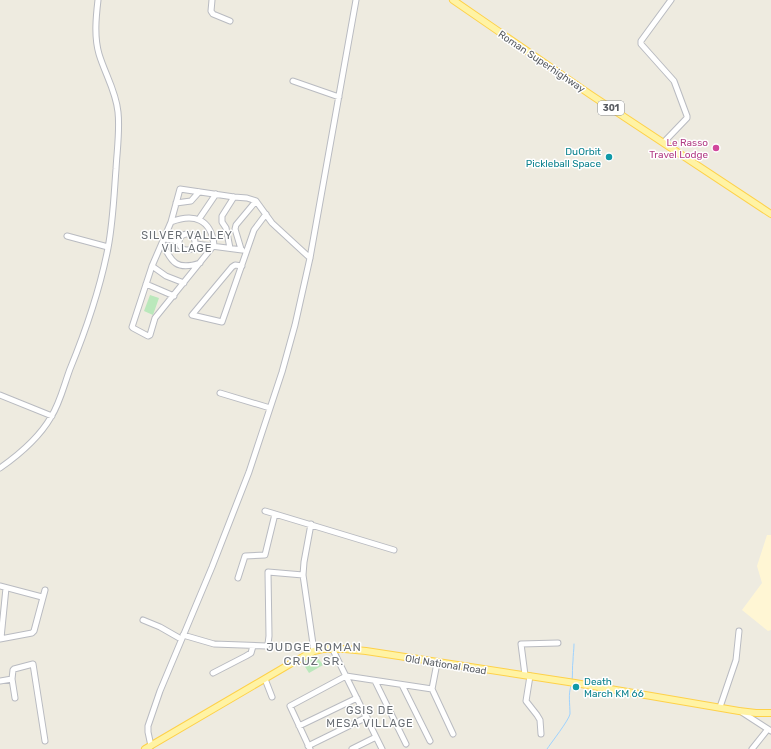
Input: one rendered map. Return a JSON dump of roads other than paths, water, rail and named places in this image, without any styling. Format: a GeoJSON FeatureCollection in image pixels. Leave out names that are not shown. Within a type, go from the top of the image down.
{"type":"FeatureCollection","features":[{"type":"Feature","properties":{"kind":"main road","name":"Roman Superhighway"},"geometry":{"type":"LineString","coordinates":[[453,0],[591,95],[771,214]]}},
{"type":"Feature","properties":{"kind":"main road","name":"Old National Road"},"geometry":{"type":"LineString","coordinates":[[148,747],[314,651],[332,648],[366,651],[437,663],[567,681],[739,711],[771,713]]}},
{"type":"Feature","properties":{"kind":"street"},"geometry":{"type":"LineString","coordinates":[[0,468],[29,444],[52,416],[80,344],[99,286],[108,247],[115,184],[118,112],[113,89],[98,53],[96,14],[98,0]]}},
{"type":"Feature","properties":{"kind":"street"},"geometry":{"type":"LineString","coordinates":[[212,0],[211,11],[213,14],[230,21]]}},
{"type":"Feature","properties":{"kind":"street"},"geometry":{"type":"LineString","coordinates":[[148,747],[148,732],[151,716],[249,472],[295,325],[310,258],[356,0]]}},
{"type":"Feature","properties":{"kind":"street"},"geometry":{"type":"LineString","coordinates":[[664,142],[687,118],[687,116],[674,81],[641,41],[671,0]]}},
{"type":"Feature","properties":{"kind":"street"},"geometry":{"type":"LineString","coordinates":[[293,81],[339,97]]}},
{"type":"Feature","properties":{"kind":"street"},"geometry":{"type":"LineString","coordinates":[[171,222],[187,218],[199,219],[210,229],[213,236],[214,245],[201,263],[155,318],[149,335],[132,327],[152,266],[171,222],[180,189],[248,198],[256,201],[272,223],[310,258]]}},
{"type":"Feature","properties":{"kind":"street"},"geometry":{"type":"LineString","coordinates":[[176,203],[191,201],[199,192]]}},
{"type":"Feature","properties":{"kind":"street"},"geometry":{"type":"LineString","coordinates":[[199,219],[216,194]]}},
{"type":"Feature","properties":{"kind":"street"},"geometry":{"type":"LineString","coordinates":[[230,248],[226,228],[222,222],[222,216],[234,197]]}},
{"type":"Feature","properties":{"kind":"street"},"geometry":{"type":"LineString","coordinates":[[241,249],[235,229],[236,224],[256,201]]}},
{"type":"Feature","properties":{"kind":"street"},"geometry":{"type":"LineString","coordinates":[[242,266],[235,265],[232,267],[192,314],[222,322],[242,266],[254,230],[266,214]]}},
{"type":"Feature","properties":{"kind":"street"},"geometry":{"type":"LineString","coordinates":[[189,234],[195,238],[196,244],[193,249],[185,250],[180,247],[179,241],[181,236],[189,234]]}},
{"type":"Feature","properties":{"kind":"street"},"geometry":{"type":"LineString","coordinates":[[67,236],[108,247]]}},
{"type":"Feature","properties":{"kind":"street"},"geometry":{"type":"LineString","coordinates":[[163,241],[179,241]]}},
{"type":"Feature","properties":{"kind":"street"},"geometry":{"type":"LineString","coordinates":[[163,241],[172,261],[179,265],[192,266],[201,263]]}},
{"type":"Feature","properties":{"kind":"street"},"geometry":{"type":"LineString","coordinates":[[196,244],[247,250]]}},
{"type":"Feature","properties":{"kind":"street"},"geometry":{"type":"LineString","coordinates":[[152,266],[166,276],[184,283]]}},
{"type":"Feature","properties":{"kind":"street"},"geometry":{"type":"LineString","coordinates":[[146,284],[174,296]]}},
{"type":"Feature","properties":{"kind":"street"},"geometry":{"type":"LineString","coordinates":[[220,393],[270,408]]}},
{"type":"Feature","properties":{"kind":"street"},"geometry":{"type":"LineString","coordinates":[[0,395],[52,416]]}},
{"type":"Feature","properties":{"kind":"street"},"geometry":{"type":"LineString","coordinates":[[265,511],[394,550]]}},
{"type":"Feature","properties":{"kind":"street"},"geometry":{"type":"LineString","coordinates":[[238,578],[244,556],[265,555],[275,514]]}},
{"type":"Feature","properties":{"kind":"street"},"geometry":{"type":"LineString","coordinates":[[311,524],[303,575],[314,651]]}},
{"type":"Feature","properties":{"kind":"street"},"geometry":{"type":"LineString","coordinates":[[143,620],[182,637],[214,644],[266,646],[268,644],[268,572],[303,575]]}},
{"type":"Feature","properties":{"kind":"street"},"geometry":{"type":"LineString","coordinates":[[0,586],[42,597]]}},
{"type":"Feature","properties":{"kind":"street"},"geometry":{"type":"LineString","coordinates":[[6,588],[0,638],[32,633],[35,629],[45,590]]}},
{"type":"Feature","properties":{"kind":"street"},"geometry":{"type":"LineString","coordinates":[[720,708],[736,660],[739,631]]}},
{"type":"Feature","properties":{"kind":"street"},"geometry":{"type":"LineString","coordinates":[[541,734],[540,720],[526,701],[527,676],[521,644],[558,644]]}},
{"type":"Feature","properties":{"kind":"street"},"geometry":{"type":"LineString","coordinates":[[213,673],[251,653],[253,646]]}},
{"type":"Feature","properties":{"kind":"street"},"geometry":{"type":"LineString","coordinates":[[332,648],[382,749]]}},
{"type":"Feature","properties":{"kind":"street"},"geometry":{"type":"LineString","coordinates":[[437,663],[432,689],[453,734]]}},
{"type":"Feature","properties":{"kind":"street"},"geometry":{"type":"LineString","coordinates":[[15,698],[12,679],[13,670],[33,664],[45,741]]}},
{"type":"Feature","properties":{"kind":"street"},"geometry":{"type":"LineString","coordinates":[[367,717],[309,747],[290,706],[346,676],[432,689]]}},
{"type":"Feature","properties":{"kind":"street"},"geometry":{"type":"LineString","coordinates":[[0,681],[12,679]]}},
{"type":"Feature","properties":{"kind":"street"},"geometry":{"type":"LineString","coordinates":[[265,679],[272,698]]}},
{"type":"Feature","properties":{"kind":"street"},"geometry":{"type":"LineString","coordinates":[[375,681],[406,744]]}},
{"type":"Feature","properties":{"kind":"street"},"geometry":{"type":"LineString","coordinates":[[402,685],[430,741]]}},
{"type":"Feature","properties":{"kind":"street"},"geometry":{"type":"LineString","coordinates":[[299,726],[357,698]]}},
{"type":"Feature","properties":{"kind":"street"},"geometry":{"type":"LineString","coordinates":[[739,711],[769,730],[752,749]]}},
{"type":"Feature","properties":{"kind":"street"},"geometry":{"type":"LineString","coordinates":[[352,749],[376,738]]}},
{"type":"Feature","properties":{"kind":"waterway"},"geometry":{"type":"LineString","coordinates":[[572,681],[574,644]]}},
{"type":"Feature","properties":{"kind":"waterway"},"geometry":{"type":"LineString","coordinates":[[547,749],[569,717],[571,686]]}},
{"type":"Feature","properties":{"kind":"place","name":"Le Rasso Travel Lodge"},"geometry":{"type":"Point","coordinates":[716,148]}},
{"type":"Feature","properties":{"kind":"place","name":"DuOrbit Pickleball Space"},"geometry":{"type":"Point","coordinates":[609,157]}},
{"type":"Feature","properties":{"kind":"place","name":"Death March KM 66"},"geometry":{"type":"Point","coordinates":[576,687]}},
{"type":"Feature","properties":{"kind":"district","name":"SILVER VALLEY VILLAGE"},"geometry":{"type":"Point","coordinates":[187,241]}},
{"type":"Feature","properties":{"kind":"district","name":"JUDGE ROMAN CRUZ SR."},"geometry":{"type":"Point","coordinates":[314,654]}},
{"type":"Feature","properties":{"kind":"district","name":"GSIS DE MESA VILLAGE"},"geometry":{"type":"Point","coordinates":[370,716]}}]}
